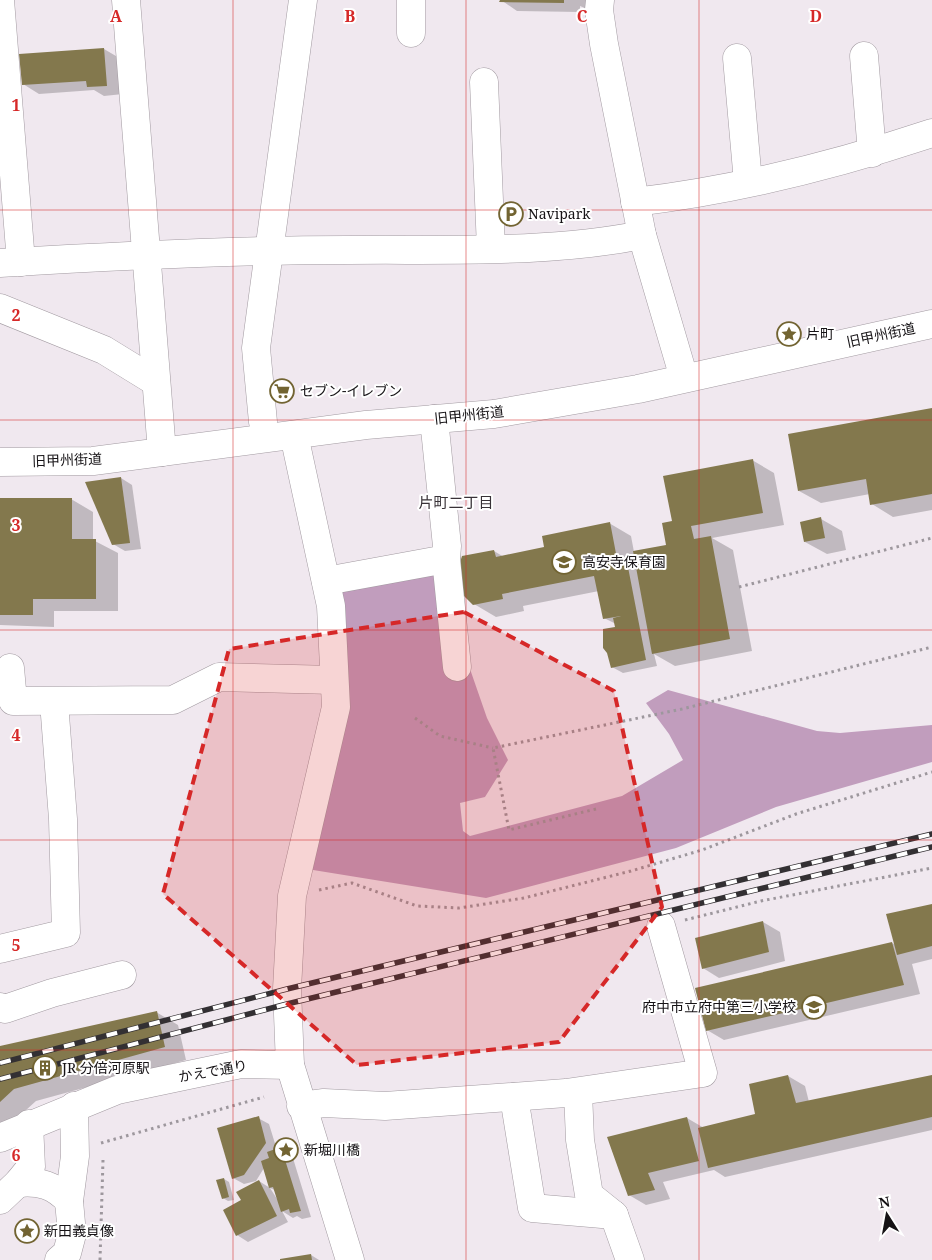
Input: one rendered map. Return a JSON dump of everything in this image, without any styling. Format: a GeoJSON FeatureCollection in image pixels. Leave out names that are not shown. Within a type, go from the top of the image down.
{"type":"FeatureCollection","features":[{"type":"Feature","properties":{"kind":"street"},"geometry":{"type":"LineString","coordinates":[[0,0],[10,262],[146,254],[491,248],[601,243],[642,235]]}},
{"type":"Feature","properties":{"kind":"street"},"geometry":{"type":"LineString","coordinates":[[126,0],[162,452]]}},
{"type":"Feature","properties":{"kind":"street"},"geometry":{"type":"LineString","coordinates":[[263,422],[256,348],[303,0]]}},
{"type":"Feature","properties":{"kind":"street"},"geometry":{"type":"LineString","coordinates":[[411,33],[412,0]]}},
{"type":"Feature","properties":{"kind":"street"},"geometry":{"type":"LineString","coordinates":[[600,0],[599,10],[604,44],[642,235],[684,378]]}},
{"type":"Feature","properties":{"kind":"street"},"geometry":{"type":"LineString","coordinates":[[864,56],[872,153]]}},
{"type":"Feature","properties":{"kind":"street"},"geometry":{"type":"LineString","coordinates":[[737,58],[748,182]]}},
{"type":"Feature","properties":{"kind":"street"},"geometry":{"type":"LineString","coordinates":[[484,82],[491,248]]}},
{"type":"Feature","properties":{"kind":"street"},"geometry":{"type":"LineString","coordinates":[[636,202],[679,197],[748,182],[872,153],[932,133]]}},
{"type":"Feature","properties":{"kind":"street"},"geometry":{"type":"LineString","coordinates":[[0,308],[104,350],[156,382]]}},
{"type":"Feature","properties":{"kind":"street","name":"旧甲州街道"},"geometry":{"type":"LineString","coordinates":[[0,462],[71,462],[434,419],[494,414],[638,389],[932,324]]}},
{"type":"Feature","properties":{"kind":"street"},"geometry":{"type":"LineString","coordinates":[[434,419],[457,667]]}},
{"type":"Feature","properties":{"kind":"street"},"geometry":{"type":"LineString","coordinates":[[294,435],[326,581],[333,635],[336,706],[333,726],[309,816],[292,896],[287,1004],[290,1065],[350,1260]]}},
{"type":"Feature","properties":{"kind":"street"},"geometry":{"type":"LineString","coordinates":[[326,581],[446,559]]}},
{"type":"Feature","properties":{"kind":"street"},"geometry":{"type":"LineString","coordinates":[[10,668],[13,701],[173,700],[219,677],[334,680]]}},
{"type":"Feature","properties":{"kind":"street"},"geometry":{"type":"LineString","coordinates":[[0,949],[66,933],[63,819],[54,702]]}},
{"type":"Feature","properties":{"kind":"street"},"geometry":{"type":"LineString","coordinates":[[302,1106],[324,1103],[386,1106],[578,1092],[703,1073],[661,926]]}},
{"type":"Feature","properties":{"kind":"street"},"geometry":{"type":"LineString","coordinates":[[0,1007],[5,1009],[52,993],[122,975]]}},
{"type":"Feature","properties":{"kind":"street","name":"かえで通り"},"geometry":{"type":"LineString","coordinates":[[0,1138],[29,1124],[117,1090],[241,1064],[290,1065]]}},
{"type":"Feature","properties":{"kind":"street"},"geometry":{"type":"LineString","coordinates":[[578,1092],[580,1140],[589,1195],[614,1215],[630,1260]]}},
{"type":"Feature","properties":{"kind":"street"},"geometry":{"type":"LineString","coordinates":[[514,1097],[532,1208],[614,1215]]}},
{"type":"Feature","properties":{"kind":"street"},"geometry":{"type":"LineString","coordinates":[[59,1260],[67,1253],[72,1234],[69,1201],[76,1156],[74,1106]]}},
{"type":"Feature","properties":{"kind":"street"},"geometry":{"type":"LineString","coordinates":[[9,1192],[31,1167],[29,1124]]}},
{"type":"Feature","properties":{"kind":"street"},"geometry":{"type":"LineString","coordinates":[[9,1192],[35,1182],[49,1185],[60,1191],[69,1201]]}},
{"type":"Feature","properties":{"kind":"path"},"geometry":{"type":"LineString","coordinates":[[739,586],[932,538]]}},
{"type":"Feature","properties":{"kind":"path"},"geometry":{"type":"LineString","coordinates":[[415,718],[440,736],[493,748],[682,709],[932,646]]}},
{"type":"Feature","properties":{"kind":"path"},"geometry":{"type":"LineString","coordinates":[[493,748],[509,830],[596,809]]}},
{"type":"Feature","properties":{"kind":"path"},"geometry":{"type":"LineString","coordinates":[[292,896],[352,884],[418,906],[459,908],[524,898],[631,871],[702,850],[796,814],[932,772]]}},
{"type":"Feature","properties":{"kind":"path"},"geometry":{"type":"LineString","coordinates":[[661,926],[761,901],[932,868]]}},
{"type":"Feature","properties":{"kind":"path"},"geometry":{"type":"LineString","coordinates":[[100,1260],[103,1142],[264,1097]]}},
{"type":"Feature","properties":{"kind":"highlighted area"},"geometry":{"type":"Polygon","coordinates":[[[464,612],[614,691],[662,907],[559,1042],[357,1065],[163,894],[229,649],[464,612]]]}},
{"type":"Feature","properties":{"kind":"shaded area"},"geometry":{"type":"Polygon","coordinates":[[[437,574],[487,718],[508,760],[485,797],[460,803],[463,831],[470,836],[622,796],[683,760],[669,734],[646,703],[668,690],[817,731],[840,733],[932,725],[932,762],[776,807],[676,848],[486,898],[307,869],[337,587],[437,574]]]}},
{"type":"Feature","properties":{"kind":"building"},"geometry":{"type":"Polygon","coordinates":[[[500,0],[564,0],[564,3],[499,2],[500,0]]]}},
{"type":"Feature","properties":{"kind":"building"},"geometry":{"type":"Polygon","coordinates":[[[104,48],[107,86],[87,87],[86,81],[22,85],[19,54],[104,48]]]}},
{"type":"Feature","properties":{"kind":"building"},"geometry":{"type":"Polygon","coordinates":[[[932,408],[932,494],[870,505],[866,479],[798,491],[788,434],[932,408]]]}},
{"type":"Feature","properties":{"kind":"building"},"geometry":{"type":"Polygon","coordinates":[[[753,459],[763,513],[691,526],[694,539],[711,536],[730,639],[652,654],[633,551],[666,545],[662,523],[672,521],[663,476],[753,459]]]}},
{"type":"Feature","properties":{"kind":"building"},"geometry":{"type":"Polygon","coordinates":[[[121,477],[130,543],[112,545],[85,482],[121,477]]]}},
{"type":"Feature","properties":{"kind":"building"},"geometry":{"type":"Polygon","coordinates":[[[0,498],[72,498],[72,539],[96,539],[96,599],[33,599],[33,615],[0,615],[0,498]]]}},
{"type":"Feature","properties":{"kind":"building"},"geometry":{"type":"Polygon","coordinates":[[[821,517],[825,538],[804,542],[800,522],[821,517]]]}},
{"type":"Feature","properties":{"kind":"building"},"geometry":{"type":"Polygon","coordinates":[[[610,522],[618,564],[627,562],[646,660],[611,668],[607,653],[603,648],[603,629],[615,627],[613,618],[621,616],[603,619],[594,576],[502,594],[503,599],[473,605],[460,592],[457,572],[462,556],[494,550],[496,557],[544,547],[542,536],[610,522]]]}},
{"type":"Feature","properties":{"kind":"building"},"geometry":{"type":"Polygon","coordinates":[[[932,904],[932,946],[897,955],[886,914],[932,904]]]}},
{"type":"Feature","properties":{"kind":"building"},"geometry":{"type":"Polygon","coordinates":[[[763,921],[769,952],[702,969],[695,938],[763,921]]]}},
{"type":"Feature","properties":{"kind":"building"},"geometry":{"type":"Polygon","coordinates":[[[892,942],[904,985],[706,1031],[695,988],[892,942]]]}},
{"type":"Feature","properties":{"kind":"building","name":"JR 分倍河原駅"},"geometry":{"type":"Polygon","coordinates":[[[157,1011],[165,1047],[14,1089],[0,1102],[0,1046],[157,1011]]]}},
{"type":"Feature","properties":{"kind":"building"},"geometry":{"type":"Polygon","coordinates":[[[788,1075],[796,1103],[932,1075],[932,1117],[708,1168],[698,1128],[755,1114],[749,1084],[788,1075]]]}},
{"type":"Feature","properties":{"kind":"building"},"geometry":{"type":"Polygon","coordinates":[[[259,1116],[266,1143],[244,1175],[232,1179],[217,1128],[259,1116]]]}},
{"type":"Feature","properties":{"kind":"building"},"geometry":{"type":"Polygon","coordinates":[[[687,1117],[699,1161],[648,1173],[655,1190],[628,1196],[607,1137],[687,1117]]]}},
{"type":"Feature","properties":{"kind":"building"},"geometry":{"type":"Polygon","coordinates":[[[281,1147],[301,1211],[290,1213],[289,1209],[281,1212],[273,1187],[269,1188],[261,1161],[269,1158],[267,1152],[281,1147]]]}},
{"type":"Feature","properties":{"kind":"building"},"geometry":{"type":"Polygon","coordinates":[[[224,1178],[229,1197],[222,1199],[216,1180],[224,1178]]]}},
{"type":"Feature","properties":{"kind":"building"},"geometry":{"type":"Polygon","coordinates":[[[259,1180],[277,1216],[236,1236],[223,1210],[241,1200],[236,1192],[259,1180]]]}},
{"type":"Feature","properties":{"kind":"building"},"geometry":{"type":"Polygon","coordinates":[[[311,1254],[312,1260],[280,1260],[280,1259],[311,1254]]]}},
{"type":"Feature","properties":{"kind":"railway"},"geometry":{"type":"LineString","coordinates":[[0,1063],[287,989],[932,834]]}},
{"type":"Feature","properties":{"kind":"railway"},"geometry":{"type":"LineString","coordinates":[[0,1079],[287,1004],[932,847]]}},
{"type":"Feature","properties":{"kind":"place","name":"Navipark"},"geometry":{"type":"Point","coordinates":[511,214]}},
{"type":"Feature","properties":{"kind":"place","name":"片町"},"geometry":{"type":"Point","coordinates":[789,334]}},
{"type":"Feature","properties":{"kind":"place","name":"セブン-イレブン"},"geometry":{"type":"Point","coordinates":[282,391]}},
{"type":"Feature","properties":{"kind":"place","name":"高安寺保育園"},"geometry":{"type":"Point","coordinates":[564,562]}},
{"type":"Feature","properties":{"kind":"place","name":"府中市立府中第三小学校"},"geometry":{"type":"Point","coordinates":[814,1007]}},
{"type":"Feature","properties":{"kind":"place","name":"JR 分倍河原駅"},"geometry":{"type":"Point","coordinates":[45,1068]}},
{"type":"Feature","properties":{"kind":"place","name":"新堀川橋"},"geometry":{"type":"Point","coordinates":[286,1150]}},
{"type":"Feature","properties":{"kind":"place","name":"新田義貞像"},"geometry":{"type":"Point","coordinates":[27,1231]}},
{"type":"Feature","properties":{"kind":"district","name":"片町二丁目"},"geometry":{"type":"Point","coordinates":[456,503]}}]}
